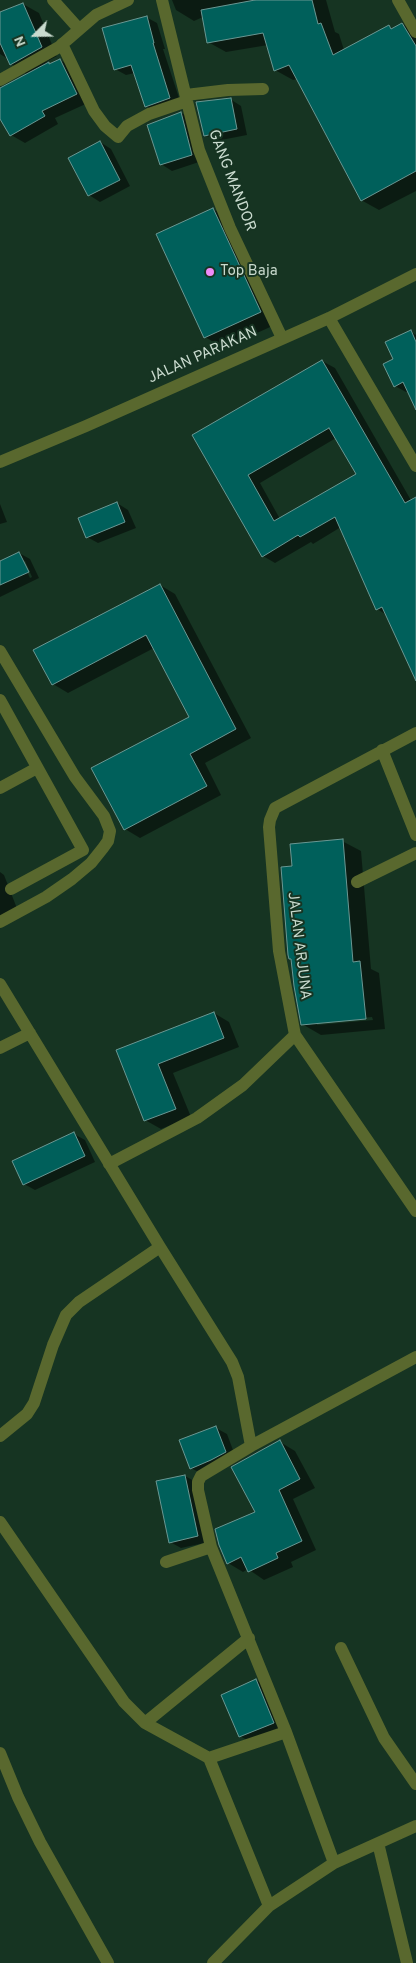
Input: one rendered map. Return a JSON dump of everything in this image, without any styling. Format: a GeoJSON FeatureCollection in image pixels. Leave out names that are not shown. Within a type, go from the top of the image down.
{"type":"FeatureCollection","features":[{"type":"Feature","properties":{"kind":"street"},"geometry":{"type":"LineString","coordinates":[[54,0],[78,29]]}},
{"type":"Feature","properties":{"kind":"street"},"geometry":{"type":"LineString","coordinates":[[0,80],[62,44],[78,29],[100,13],[128,0]]}},
{"type":"Feature","properties":{"kind":"street","name":"GANG MANDOR"},"geometry":{"type":"LineString","coordinates":[[162,0],[199,150],[227,219],[282,338]]}},
{"type":"Feature","properties":{"kind":"street"},"geometry":{"type":"LineString","coordinates":[[398,0],[416,32]]}},
{"type":"Feature","properties":{"kind":"street"},"geometry":{"type":"LineString","coordinates":[[62,44],[94,111],[118,137],[127,126],[149,114],[187,98],[228,90],[263,89]]}},
{"type":"Feature","properties":{"kind":"street","name":"JALAN PARAKAN"},"geometry":{"type":"LineString","coordinates":[[0,460],[86,426],[329,318],[416,274]]}},
{"type":"Feature","properties":{"kind":"street"},"geometry":{"type":"LineString","coordinates":[[329,318],[416,466]]}},
{"type":"Feature","properties":{"kind":"street"},"geometry":{"type":"LineString","coordinates":[[0,651],[75,777],[104,816],[110,831],[104,848],[91,863],[72,879],[46,897],[0,922]]}},
{"type":"Feature","properties":{"kind":"street"},"geometry":{"type":"LineString","coordinates":[[0,700],[83,850],[11,889]]}},
{"type":"Feature","properties":{"kind":"street","name":"JALAN ARJUNA"},"geometry":{"type":"LineString","coordinates":[[416,733],[275,808],[270,820],[279,951],[295,1035],[416,1211]]}},
{"type":"Feature","properties":{"kind":"street"},"geometry":{"type":"LineString","coordinates":[[382,750],[416,835]]}},
{"type":"Feature","properties":{"kind":"street"},"geometry":{"type":"LineString","coordinates":[[0,788],[37,768]]}},
{"type":"Feature","properties":{"kind":"street"},"geometry":{"type":"LineString","coordinates":[[357,882],[416,853]]}},
{"type":"Feature","properties":{"kind":"street"},"geometry":{"type":"LineString","coordinates":[[0,984],[236,1369],[251,1446]]}},
{"type":"Feature","properties":{"kind":"street"},"geometry":{"type":"LineString","coordinates":[[0,1048],[30,1033]]}},
{"type":"Feature","properties":{"kind":"street"},"geometry":{"type":"LineString","coordinates":[[109,1164],[197,1118],[243,1085],[295,1035]]}},
{"type":"Feature","properties":{"kind":"street"},"geometry":{"type":"LineString","coordinates":[[0,1436],[27,1414],[34,1402],[53,1345],[66,1316],[79,1302],[160,1247]]}},
{"type":"Feature","properties":{"kind":"street"},"geometry":{"type":"LineString","coordinates":[[334,1863],[286,1732],[211,1547],[198,1490],[199,1478],[251,1446],[416,1357]]}},
{"type":"Feature","properties":{"kind":"street"},"geometry":{"type":"LineString","coordinates":[[0,1522],[124,1702],[145,1723],[209,1758],[269,1906]]}},
{"type":"Feature","properties":{"kind":"street"},"geometry":{"type":"LineString","coordinates":[[166,1562],[211,1547]]}},
{"type":"Feature","properties":{"kind":"street"},"geometry":{"type":"LineString","coordinates":[[145,1723],[249,1638]]}},
{"type":"Feature","properties":{"kind":"street"},"geometry":{"type":"LineString","coordinates":[[340,1648],[384,1738],[416,1784]]}},
{"type":"Feature","properties":{"kind":"street"},"geometry":{"type":"LineString","coordinates":[[209,1758],[286,1732]]}},
{"type":"Feature","properties":{"kind":"street"},"geometry":{"type":"LineString","coordinates":[[0,1753],[18,1797],[40,1842],[108,1963]]}},
{"type":"Feature","properties":{"kind":"street"},"geometry":{"type":"LineString","coordinates":[[213,1963],[269,1906],[334,1863],[416,1826]]}},
{"type":"Feature","properties":{"kind":"street"},"geometry":{"type":"LineString","coordinates":[[378,1843],[407,1963]]}},
{"type":"Feature","properties":{"kind":"building"},"geometry":{"type":"Polygon","coordinates":[[[255,0],[312,0],[318,24],[321,23],[333,55],[389,25],[391,29],[402,23],[416,46],[416,171],[361,201],[289,65],[274,71],[263,33],[207,43],[201,10],[255,0]]]}},
{"type":"Feature","properties":{"kind":"building"},"geometry":{"type":"Polygon","coordinates":[[[23,3],[42,47],[10,65],[0,43],[0,12],[23,3]]]}},
{"type":"Feature","properties":{"kind":"building"},"geometry":{"type":"Polygon","coordinates":[[[147,16],[153,43],[170,98],[145,107],[131,65],[114,70],[102,28],[147,16]]]}},
{"type":"Feature","properties":{"kind":"building"},"geometry":{"type":"Polygon","coordinates":[[[60,59],[77,94],[42,111],[45,116],[10,136],[0,119],[0,88],[49,62],[49,64],[60,59]]]}},
{"type":"Feature","properties":{"kind":"building"},"geometry":{"type":"Polygon","coordinates":[[[231,98],[237,129],[204,136],[196,102],[231,98]]]}},
{"type":"Feature","properties":{"kind":"building"},"geometry":{"type":"Polygon","coordinates":[[[181,112],[192,155],[160,165],[147,125],[181,112]]]}},
{"type":"Feature","properties":{"kind":"building"},"geometry":{"type":"Polygon","coordinates":[[[100,141],[120,180],[88,196],[68,158],[100,141]]]}},
{"type":"Feature","properties":{"kind":"building","name":"Top Baja"},"geometry":{"type":"Polygon","coordinates":[[[213,208],[261,312],[204,338],[156,234],[213,208]]]}},
{"type":"Feature","properties":{"kind":"building"},"geometry":{"type":"Polygon","coordinates":[[[411,330],[416,342],[416,410],[403,382],[394,387],[383,364],[393,359],[385,342],[411,330]]]}},
{"type":"Feature","properties":{"kind":"building"},"geometry":{"type":"Polygon","coordinates":[[[322,360],[405,503],[416,497],[416,681],[382,607],[376,610],[335,517],[300,537],[298,535],[262,557],[192,435],[322,360]],[[329,428],[248,475],[274,521],[356,474],[329,428]]]}},
{"type":"Feature","properties":{"kind":"building"},"geometry":{"type":"Polygon","coordinates":[[[117,502],[125,522],[86,538],[78,518],[117,502]]]}},
{"type":"Feature","properties":{"kind":"building"},"geometry":{"type":"Polygon","coordinates":[[[19,552],[29,572],[0,585],[0,561],[19,552]]]}},
{"type":"Feature","properties":{"kind":"building"},"geometry":{"type":"Polygon","coordinates":[[[160,584],[236,729],[190,754],[207,786],[124,830],[91,768],[189,717],[146,635],[52,685],[33,650],[160,584]]]}},
{"type":"Feature","properties":{"kind":"building"},"geometry":{"type":"Polygon","coordinates":[[[343,839],[353,962],[360,961],[366,1019],[301,1025],[291,959],[289,959],[288,955],[281,867],[292,866],[290,844],[343,839]]]}},
{"type":"Feature","properties":{"kind":"building"},"geometry":{"type":"Polygon","coordinates":[[[214,1012],[224,1038],[158,1064],[176,1109],[144,1121],[116,1050],[214,1012]]]}},
{"type":"Feature","properties":{"kind":"building"},"geometry":{"type":"Polygon","coordinates":[[[74,1132],[85,1156],[23,1185],[12,1161],[74,1132]]]}},
{"type":"Feature","properties":{"kind":"building"},"geometry":{"type":"Polygon","coordinates":[[[216,1426],[226,1452],[190,1469],[179,1440],[216,1426]]]}},
{"type":"Feature","properties":{"kind":"building"},"geometry":{"type":"Polygon","coordinates":[[[280,1440],[300,1479],[279,1490],[302,1541],[276,1553],[278,1558],[248,1572],[241,1557],[227,1564],[215,1529],[255,1512],[231,1467],[280,1440]]]}},
{"type":"Feature","properties":{"kind":"building"},"geometry":{"type":"Polygon","coordinates":[[[185,1475],[198,1536],[169,1543],[156,1481],[185,1475]]]}},
{"type":"Feature","properties":{"kind":"building"},"geometry":{"type":"Polygon","coordinates":[[[256,1679],[274,1723],[239,1737],[221,1695],[256,1679]]]}},
{"type":"Feature","properties":{"kind":"place","name":"Top Baja"},"geometry":{"type":"Point","coordinates":[210,272]}}]}
